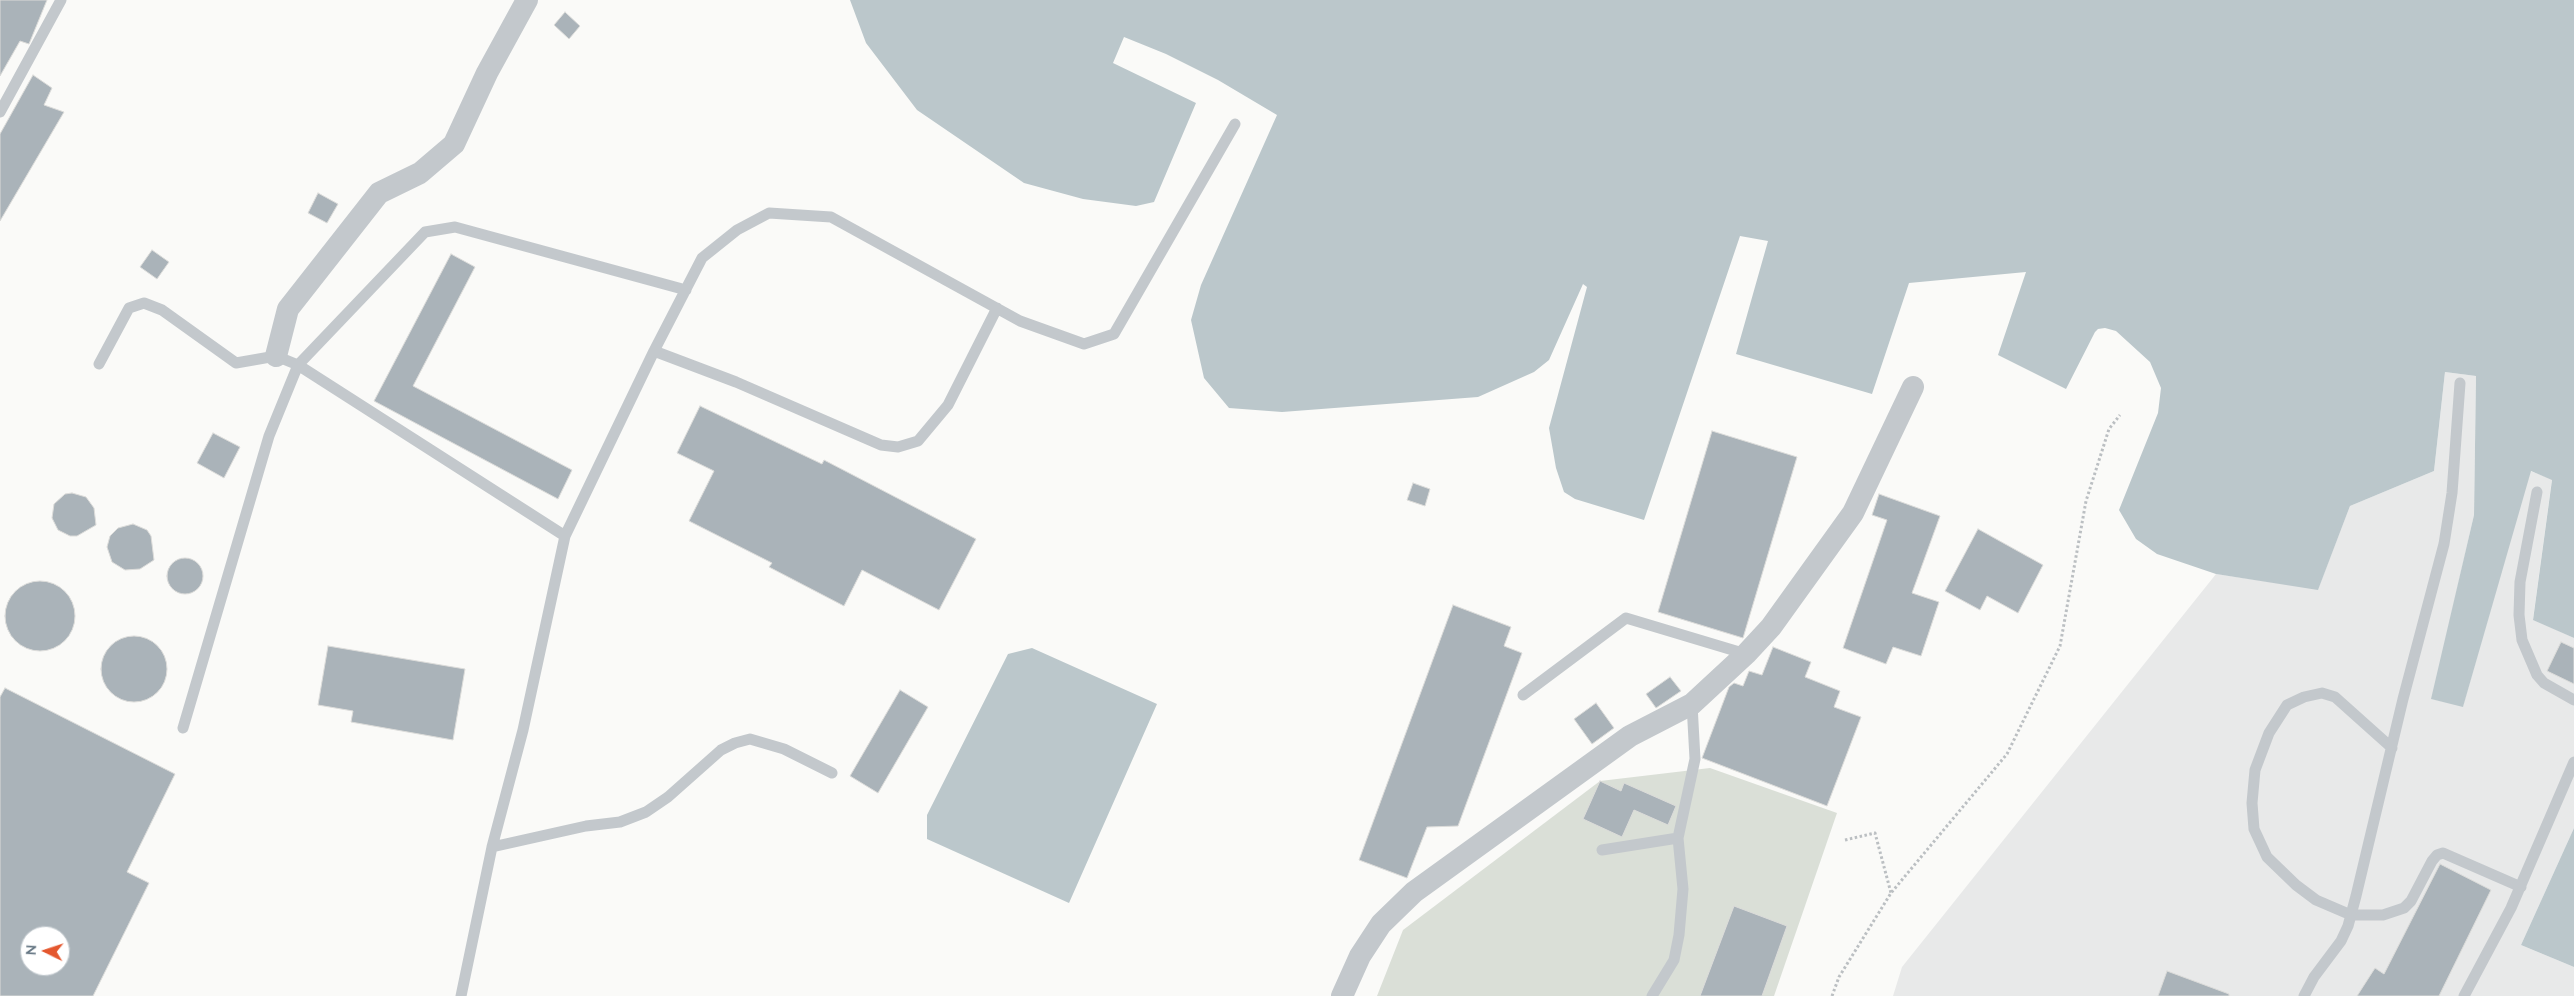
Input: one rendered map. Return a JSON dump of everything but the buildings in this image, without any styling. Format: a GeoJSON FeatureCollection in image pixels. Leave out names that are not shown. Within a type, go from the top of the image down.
{"type":"FeatureCollection","features":[{"type":"Feature","properties":{"kind":"street"},"geometry":{"type":"LineString","coordinates":[[276,356],[288,309],[378,193],[420,173],[454,144],[488,73],[527,0]]}},
{"type":"Feature","properties":{"kind":"street"},"geometry":{"type":"LineString","coordinates":[[1342,996],[1360,956],[1381,924],[1414,892],[1630,736],[1692,704],[1746,654],[1771,627],[1853,513],[1913,387]]}},
{"type":"Feature","properties":{"kind":"lane"},"geometry":{"type":"LineString","coordinates":[[0,112],[61,0]]}},
{"type":"Feature","properties":{"kind":"lane"},"geometry":{"type":"LineString","coordinates":[[461,996],[492,847],[523,730],[565,536],[654,351],[702,258],[737,230],[769,213],[831,218],[1020,321],[1084,344],[1114,334],[1235,124]]}},
{"type":"Feature","properties":{"kind":"lane"},"geometry":{"type":"LineString","coordinates":[[182,728],[270,436],[298,365],[425,232],[455,227],[686,290]]}},
{"type":"Feature","properties":{"kind":"lane"},"geometry":{"type":"LineString","coordinates":[[99,364],[128,308],[144,304],[162,310],[236,363],[276,356],[298,365],[565,536]]}},
{"type":"Feature","properties":{"kind":"lane"},"geometry":{"type":"LineString","coordinates":[[654,351],[736,382],[881,445],[898,447],[918,441],[948,405],[997,308]]}},
{"type":"Feature","properties":{"kind":"lane"},"geometry":{"type":"LineString","coordinates":[[2304,996],[2314,977],[2341,941],[2351,915],[2444,544],[2452,493],[2460,383]]}},
{"type":"Feature","properties":{"kind":"lane"},"geometry":{"type":"LineString","coordinates":[[2537,492],[2520,582],[2519,615],[2522,640],[2536,675],[2544,683],[2574,700]]}},
{"type":"Feature","properties":{"kind":"lane"},"geometry":{"type":"LineString","coordinates":[[1523,695],[1626,618],[1746,654]]}},
{"type":"Feature","properties":{"kind":"lane"},"geometry":{"type":"LineString","coordinates":[[2392,748],[2347,705],[2335,697],[2322,693],[2304,697],[2287,705],[2269,733],[2255,770],[2252,803],[2254,829],[2268,857],[2296,885],[2316,900],[2351,915],[2383,915],[2404,908],[2411,902],[2432,861],[2437,855],[2443,853],[2521,887]]}},
{"type":"Feature","properties":{"kind":"lane"},"geometry":{"type":"LineString","coordinates":[[1652,996],[1674,960],[1679,935],[1683,889],[1678,838],[1695,759],[1692,704]]}},
{"type":"Feature","properties":{"kind":"lane"},"geometry":{"type":"LineString","coordinates":[[492,847],[586,826],[620,822],[646,812],[668,797],[721,750],[735,743],[750,739],[784,749],[832,773]]}},
{"type":"Feature","properties":{"kind":"lane"},"geometry":{"type":"LineString","coordinates":[[2464,996],[2478,973],[2521,887],[2574,762]]}},
{"type":"Feature","properties":{"kind":"lane"},"geometry":{"type":"LineString","coordinates":[[1602,850],[1678,838]]}},
{"type":"Feature","properties":{"kind":"path"},"geometry":{"type":"LineString","coordinates":[[1832,996],[1840,977],[1891,893],[2007,754],[2060,646],[2086,501],[2109,429],[2120,415]]}},
{"type":"Feature","properties":{"kind":"path"},"geometry":{"type":"LineString","coordinates":[[1845,840],[1875,833],[1891,893]]}},
{"type":"Feature","properties":{"kind":"shaded area"},"geometry":{"type":"Polygon","coordinates":[[[850,0],[2574,0],[2574,638],[2533,620],[2552,480],[2531,471],[2463,707],[2431,699],[2474,515],[2476,376],[2445,372],[2434,471],[2350,506],[2318,590],[2216,574],[2157,554],[2136,539],[2119,510],[2158,413],[2161,388],[2150,362],[2116,331],[2105,328],[2098,329],[2095,332],[2066,389],[1998,355],[2026,272],[1909,283],[1872,394],[1736,354],[1768,241],[1740,236],[1644,520],[1575,499],[1564,492],[1556,468],[1549,428],[1587,287],[1583,284],[1549,360],[1534,372],[1478,397],[1282,412],[1229,408],[1204,378],[1191,320],[1201,285],[1277,115],[1218,80],[1166,54],[1124,37],[1113,63],[1196,103],[1154,202],[1136,206],[1083,199],[1024,183],[917,110],[866,43],[850,0]]]}},
{"type":"Feature","properties":{"kind":"shaded area"},"geometry":{"type":"Polygon","coordinates":[[[2445,372],[2476,376],[2474,515],[2432,699],[2463,706],[2530,471],[2552,479],[2533,619],[2574,638],[2574,828],[2521,945],[2574,967],[2574,996],[1893,996],[1902,967],[2216,574],[2318,589],[2350,506],[2434,471],[2445,372]]]}},
{"type":"Feature","properties":{"kind":"shaded area"},"geometry":{"type":"Polygon","coordinates":[[[1032,648],[1157,704],[1069,903],[927,839],[927,815],[1008,654],[1032,648]]]}},
{"type":"Feature","properties":{"kind":"shaded area"},"geometry":{"type":"Polygon","coordinates":[[[1710,768],[1837,813],[1774,996],[1377,996],[1403,930],[1600,781],[1710,768]]]}},
{"type":"Feature","properties":{"kind":"shaded area"},"geometry":{"type":"Polygon","coordinates":[[[2574,828],[2574,967],[2521,945],[2574,828]]]}}]}
